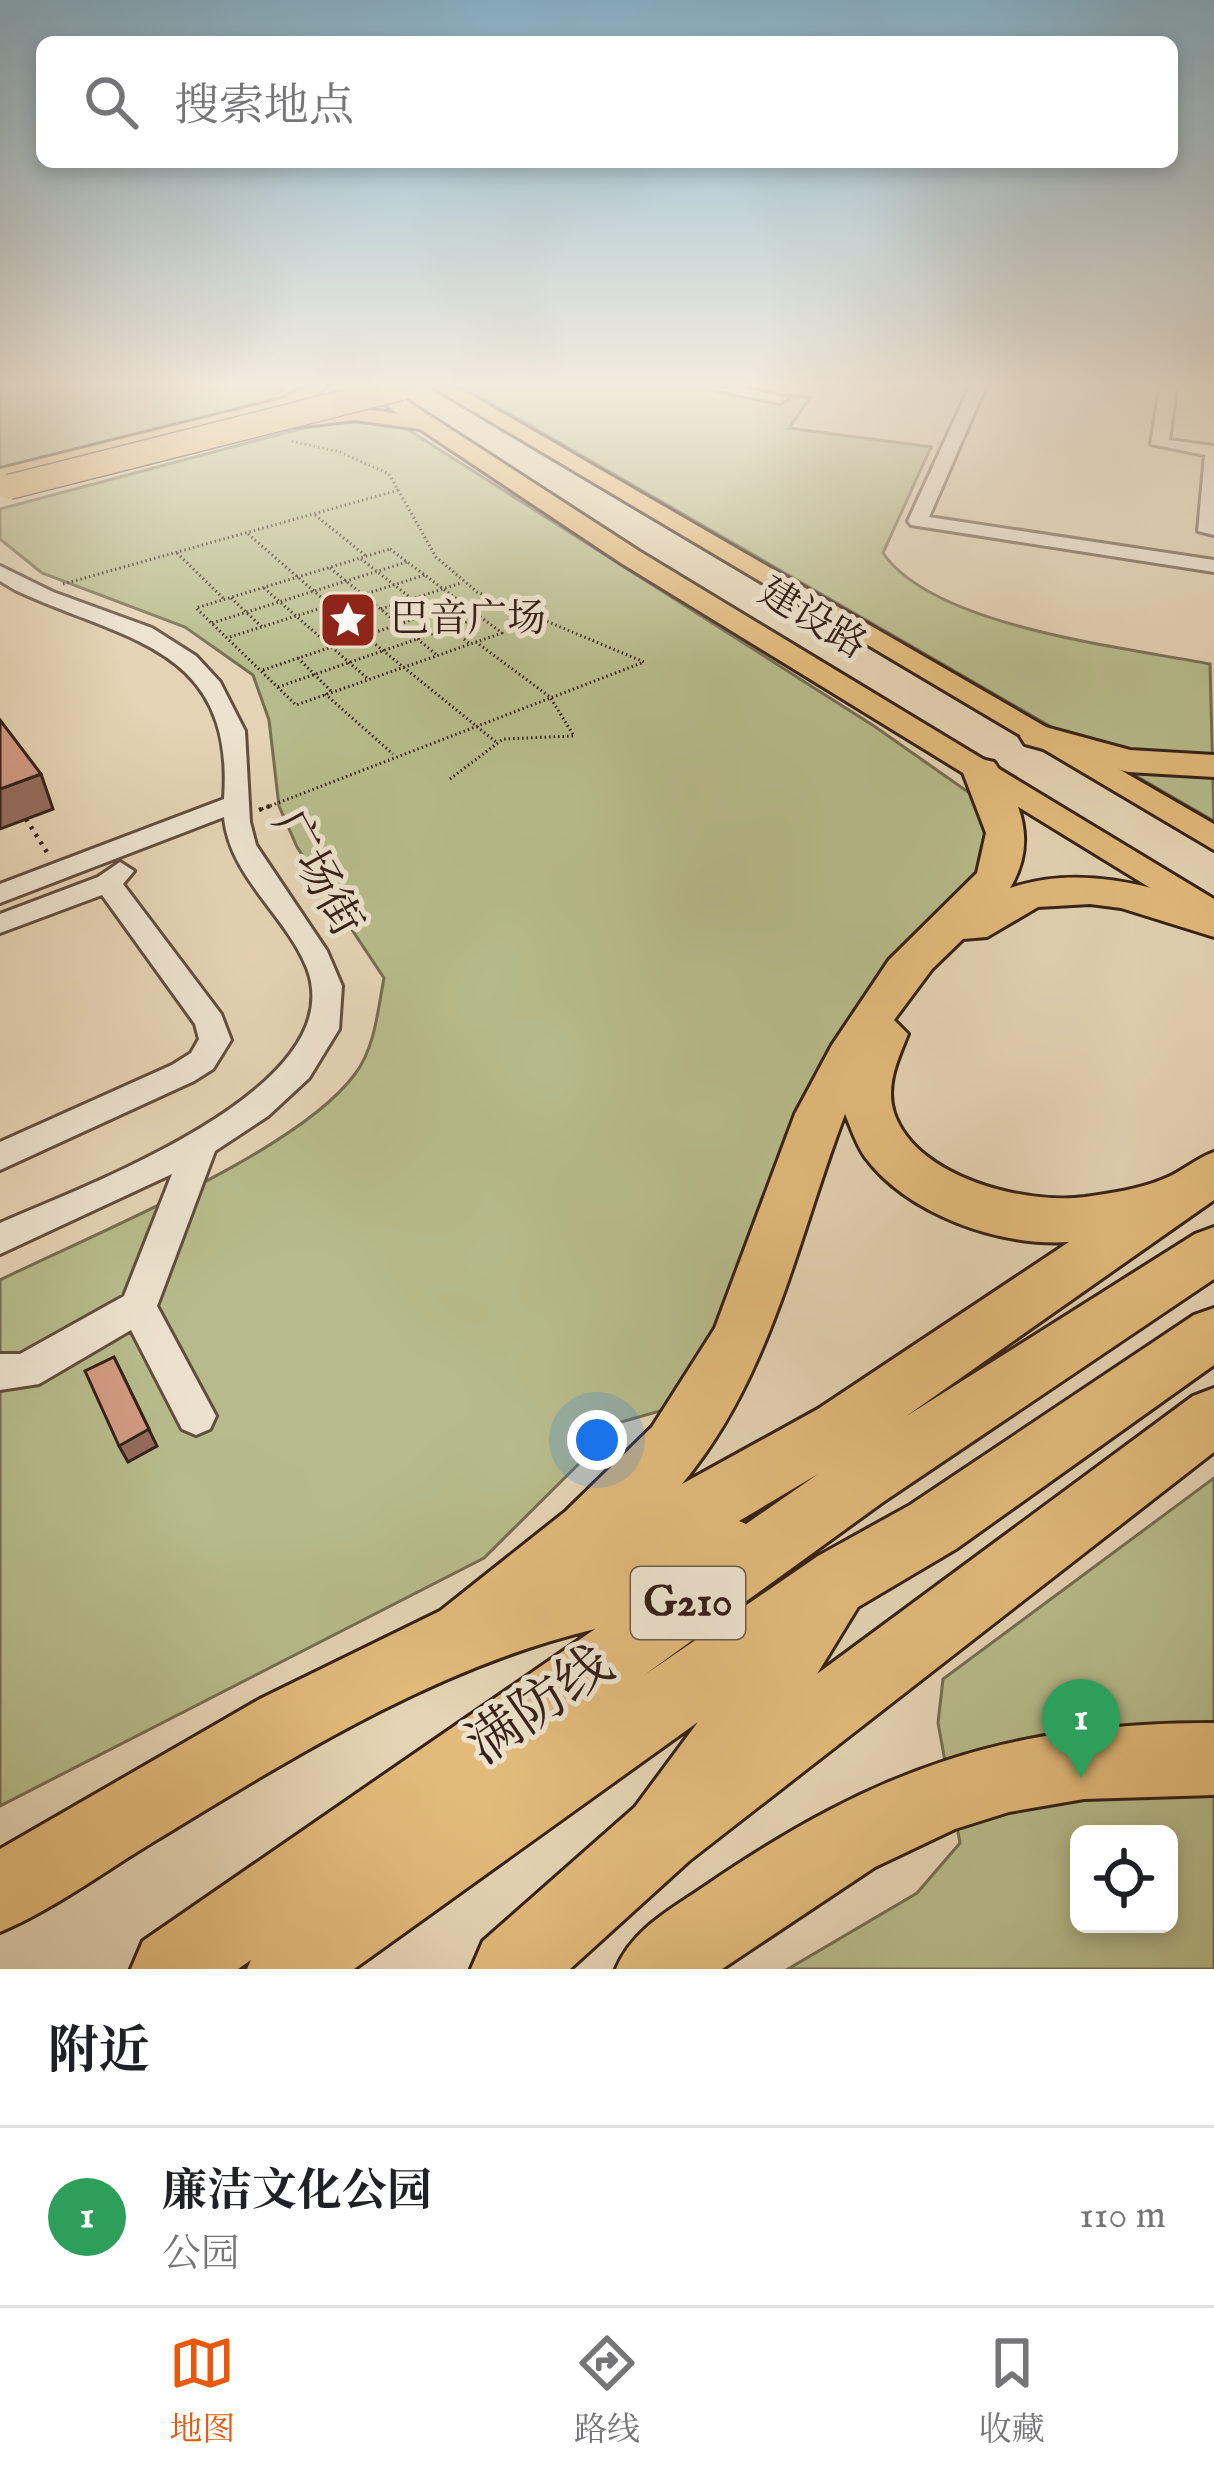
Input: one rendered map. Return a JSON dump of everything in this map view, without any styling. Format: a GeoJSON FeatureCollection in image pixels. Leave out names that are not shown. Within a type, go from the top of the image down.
{"type":"FeatureCollection","features":[{"type":"Feature","properties":{"kind":"highway"},"geometry":{"type":"LineString","coordinates":[[1038,736],[1128,761],[1214,766]]}},
{"type":"Feature","properties":{"kind":"highway"},"geometry":{"type":"LineString","coordinates":[[464,1634],[633,1489],[687,1430],[710,1395],[760,1292],[801,1162],[846,1061],[908,968],[998,874],[1007,829],[981,770]]}},
{"type":"Feature","properties":{"kind":"highway"},"geometry":{"type":"LineString","coordinates":[[1195,1185],[1057,1221],[998,1215],[963,1203],[911,1172],[880,1138],[869,1108],[868,1071],[879,1043],[931,968],[986,915],[1016,898],[1052,890],[1099,889],[1214,919]]}},
{"type":"Feature","properties":{"kind":"highway"},"geometry":{"type":"LineString","coordinates":[[569,1598],[607,1562],[839,1430],[1195,1185]]}},
{"type":"Feature","properties":{"kind":"highway","name":"满防线"},"geometry":{"type":"LineString","coordinates":[[171,1969],[861,1480],[1214,1250]]}},
{"type":"Feature","properties":{"kind":"highway","name":"满防线"},"geometry":{"type":"LineString","coordinates":[[287,1969],[841,1579],[933,1527],[1214,1334]]}},
{"type":"Feature","properties":{"kind":"highway"},"geometry":{"type":"LineString","coordinates":[[511,1969],[662,1834],[1214,1416]]}},
{"type":"Feature","properties":{"kind":"highway"},"geometry":{"type":"LineString","coordinates":[[0,1893],[162,1793],[464,1634],[569,1598],[697,1568],[861,1480]]}},
{"type":"Feature","properties":{"kind":"highway"},"geometry":{"type":"LineString","coordinates":[[662,1834],[752,1713],[841,1579]]}},
{"type":"Feature","properties":{"kind":"highway"},"geometry":{"type":"LineString","coordinates":[[656,1969],[842,1845],[935,1800],[1063,1766],[1214,1759]]}},
{"type":"Feature","properties":{"kind":"main road","name":"建设路"},"geometry":{"type":"LineString","coordinates":[[509,480],[1214,919]]}},
{"type":"Feature","properties":{"kind":"main road","name":"建设路"},"geometry":{"type":"LineString","coordinates":[[603,480],[1214,839]]}},
{"type":"Feature","properties":{"kind":"street"},"geometry":{"type":"LineString","coordinates":[[937,480],[919,521],[1214,566]]}},
{"type":"Feature","properties":{"kind":"street"},"geometry":{"type":"LineString","coordinates":[[1208,531],[1212,480]]}},
{"type":"Feature","properties":{"kind":"street","name":"广场街"},"geometry":{"type":"LineString","coordinates":[[0,572],[37,593],[130,625],[200,672],[231,719],[245,808],[243,846],[323,972],[328,1012],[320,1040],[297,1075],[247,1116],[0,1239]]}},
{"type":"Feature","properties":{"kind":"street"},"geometry":{"type":"LineString","coordinates":[[0,607],[37,593]]}},
{"type":"Feature","properties":{"kind":"street"},"geometry":{"type":"LineString","coordinates":[[0,895],[245,808]]}},
{"type":"Feature","properties":{"kind":"street"},"geometry":{"type":"LineString","coordinates":[[0,924],[108,883],[123,867],[116,850]]}},
{"type":"Feature","properties":{"kind":"street"},"geometry":{"type":"LineString","coordinates":[[0,1157],[183,1073],[202,1060],[214,1040],[210,1022],[108,883]]}},
{"type":"Feature","properties":{"kind":"street"},"geometry":{"type":"LineString","coordinates":[[0,1372],[25,1371],[138,1306],[202,1141]]}},
{"type":"Feature","properties":{"kind":"street"},"geometry":{"type":"LineString","coordinates":[[138,1306],[196,1416]]}},
{"type":"Feature","properties":{"kind":"path"},"geometry":{"type":"LineString","coordinates":[[245,808],[644,662],[463,582],[436,557],[393,480]]}},
{"type":"Feature","properties":{"kind":"path"},"geometry":{"type":"LineString","coordinates":[[37,593],[399,490]]}},
{"type":"Feature","properties":{"kind":"path"},"geometry":{"type":"LineString","coordinates":[[314,514],[412,599],[550,697],[574,736],[518,736],[496,742],[450,779]]}},
{"type":"Feature","properties":{"kind":"path"},"geometry":{"type":"LineString","coordinates":[[247,533],[330,605]]}},
{"type":"Feature","properties":{"kind":"path"},"geometry":{"type":"LineString","coordinates":[[390,549],[407,562],[502,633],[296,704],[196,608],[390,549]]}},
{"type":"Feature","properties":{"kind":"path"},"geometry":{"type":"LineString","coordinates":[[177,553],[224,599]]}},
{"type":"Feature","properties":{"kind":"path"},"geometry":{"type":"LineString","coordinates":[[212,623],[407,562]]}},
{"type":"Feature","properties":{"kind":"path"},"geometry":{"type":"LineString","coordinates":[[328,568],[437,655]]}},
{"type":"Feature","properties":{"kind":"path"},"geometry":{"type":"LineString","coordinates":[[227,638],[425,575]]}},
{"type":"Feature","properties":{"kind":"path"},"geometry":{"type":"LineString","coordinates":[[381,609],[463,582]]}},
{"type":"Feature","properties":{"kind":"path"},"geometry":{"type":"LineString","coordinates":[[264,587],[368,679]]}},
{"type":"Feature","properties":{"kind":"path"},"geometry":{"type":"LineString","coordinates":[[231,597],[262,627]]}},
{"type":"Feature","properties":{"kind":"path"},"geometry":{"type":"LineString","coordinates":[[261,670],[462,603]]}},
{"type":"Feature","properties":{"kind":"path"},"geometry":{"type":"LineString","coordinates":[[278,687],[482,617]]}},
{"type":"Feature","properties":{"kind":"path"},"geometry":{"type":"LineString","coordinates":[[364,635],[496,742]]}},
{"type":"Feature","properties":{"kind":"path"},"geometry":{"type":"LineString","coordinates":[[298,658],[394,756]]}},
{"type":"Feature","properties":{"kind":"path"},"geometry":{"type":"LineString","coordinates":[[26,819],[35,834]]}},
{"type":"Feature","properties":{"kind":"green space"},"geometry":{"type":"Polygon","coordinates":[[[109,480],[487,480],[874,726],[981,801],[991,859],[896,960],[701,1367],[667,1409],[621,1422],[484,1558],[0,1806],[0,1280],[191,1189],[289,1133],[355,1074],[375,1028],[384,978],[297,847],[279,806],[269,720],[253,675],[185,627],[42,573],[0,539],[0,509],[109,480]]]}},
{"type":"Feature","properties":{"kind":"green space"},"geometry":{"type":"Polygon","coordinates":[[[624,480],[916,480],[883,553],[908,578],[943,599],[1033,630],[1210,664],[1214,821],[624,480]]]}},
{"type":"Feature","properties":{"kind":"green space"},"geometry":{"type":"Polygon","coordinates":[[[1214,1478],[1214,1969],[788,1969],[917,1893],[960,1843],[938,1723],[943,1679],[1214,1478]]]}},
{"type":"Feature","properties":{"kind":"building"},"geometry":{"type":"Polygon","coordinates":[[[0,720],[41,774],[0,789],[0,720]]]}},
{"type":"Feature","properties":{"kind":"building"},"geometry":{"type":"Polygon","coordinates":[[[114,1357],[149,1429],[119,1446],[85,1371],[114,1357]]]}},
{"type":"Feature","properties":{"kind":"place","name":"巴音广场"},"geometry":{"type":"Point","coordinates":[348,620]}},
{"type":"Feature","properties":{"kind":"place","name":"廉洁文化公园"},"geometry":{"type":"Point","coordinates":[1081,1778]}}]}
